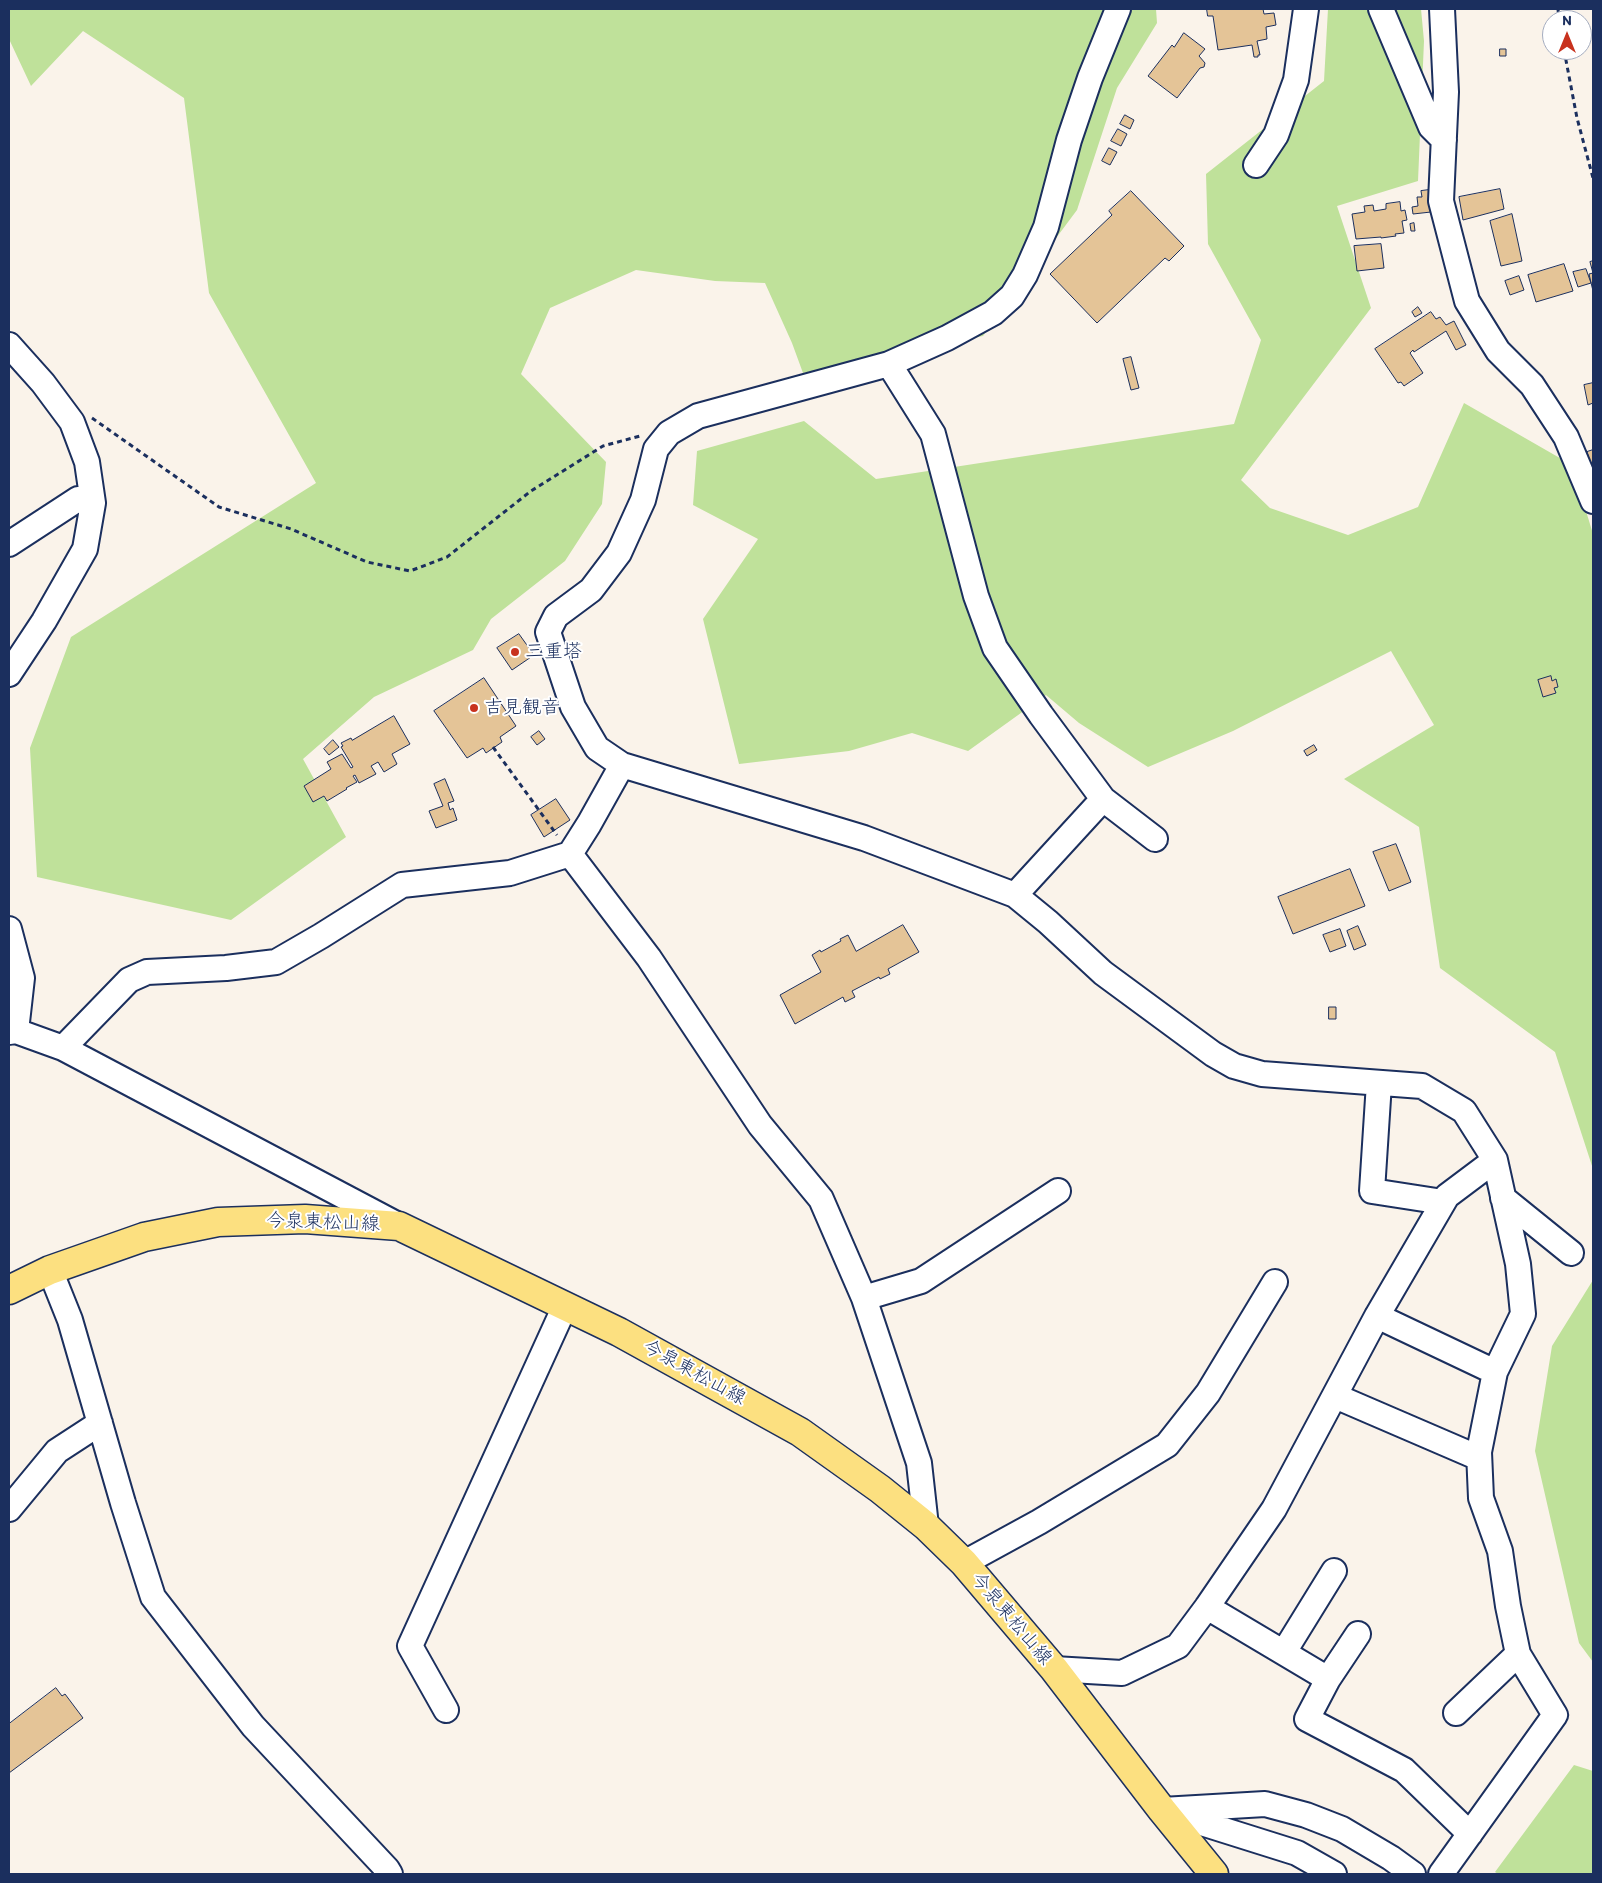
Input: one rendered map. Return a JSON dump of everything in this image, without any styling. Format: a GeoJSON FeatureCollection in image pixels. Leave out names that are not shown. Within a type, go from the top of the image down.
{"type":"FeatureCollection","features":[{"type":"Feature","properties":{"kind":"main road","name":"今泉東松山線"},"geometry":{"type":"LineString","coordinates":[[9,1290],[50,1270],[144,1238],[218,1222],[305,1219],[399,1226],[566,1306],[619,1332],[800,1432],[880,1489],[926,1526],[964,1563],[1054,1669],[1162,1810],[1214,1874]]}},
{"type":"Feature","properties":{"kind":"street"},"geometry":{"type":"LineString","coordinates":[[1118,9],[1090,78],[1069,140],[1046,227],[1025,275],[1012,296],[993,313],[947,338],[889,364],[698,416],[669,433],[656,449],[643,500],[619,553],[591,590],[556,616],[548,632],[573,707],[597,748],[622,765],[864,838],[1015,895],[1048,922],[1103,973],[1213,1054],[1234,1066],[1262,1074],[1422,1086],[1464,1111],[1495,1160],[1518,1264],[1523,1314],[1495,1372],[1479,1452],[1480,1498],[1500,1551],[1508,1606],[1518,1654],[1555,1715],[1442,1874]]}},
{"type":"Feature","properties":{"kind":"street"},"geometry":{"type":"LineString","coordinates":[[1256,165],[1276,135],[1296,80],[1306,9]]}},
{"type":"Feature","properties":{"kind":"street"},"geometry":{"type":"LineString","coordinates":[[1381,9],[1431,127],[1444,140]]}},
{"type":"Feature","properties":{"kind":"street"},"geometry":{"type":"LineString","coordinates":[[1442,9],[1446,92],[1441,201],[1467,301],[1498,351],[1532,385],[1566,437],[1593,501]]}},
{"type":"Feature","properties":{"kind":"street"},"geometry":{"type":"LineString","coordinates":[[9,344],[72,422],[87,462],[93,503],[85,549],[44,621],[9,674]]}},
{"type":"Feature","properties":{"kind":"street"},"geometry":{"type":"LineString","coordinates":[[889,364],[933,434],[976,596],[995,648],[1041,715],[1103,799],[1155,839]]}},
{"type":"Feature","properties":{"kind":"street"},"geometry":{"type":"LineString","coordinates":[[9,544],[78,499],[93,503]]}},
{"type":"Feature","properties":{"kind":"street"},"geometry":{"type":"LineString","coordinates":[[63,1048],[129,980],[147,972],[226,968],[276,962],[402,885],[510,873],[570,854],[622,765]]}},
{"type":"Feature","properties":{"kind":"street"},"geometry":{"type":"LineString","coordinates":[[1015,895],[1103,799]]}},
{"type":"Feature","properties":{"kind":"street"},"geometry":{"type":"LineString","coordinates":[[570,854],[649,958],[760,1125],[821,1198],[864,1298],[918,1463],[926,1526]]}},
{"type":"Feature","properties":{"kind":"street"},"geometry":{"type":"LineString","coordinates":[[9,929],[22,978],[12,1031],[63,1048],[399,1226]]}},
{"type":"Feature","properties":{"kind":"street"},"geometry":{"type":"LineString","coordinates":[[1379,1083],[1372,1191],[1443,1202]]}},
{"type":"Feature","properties":{"kind":"street"},"geometry":{"type":"LineString","coordinates":[[1054,1669],[1122,1672],[1178,1646],[1274,1509],[1377,1316],[1443,1202],[1447,1196],[1495,1160]]}},
{"type":"Feature","properties":{"kind":"street"},"geometry":{"type":"LineString","coordinates":[[864,1298],[921,1281],[1058,1191]]}},
{"type":"Feature","properties":{"kind":"street"},"geometry":{"type":"LineString","coordinates":[[1503,1198],[1571,1253]]}},
{"type":"Feature","properties":{"kind":"street"},"geometry":{"type":"LineString","coordinates":[[50,1270],[70,1320],[154,1597],[253,1726],[386,1872]]}},
{"type":"Feature","properties":{"kind":"street"},"geometry":{"type":"LineString","coordinates":[[964,1563],[1039,1522],[1167,1445],[1208,1393],[1275,1282]]}},
{"type":"Feature","properties":{"kind":"street"},"geometry":{"type":"LineString","coordinates":[[446,1710],[410,1646],[566,1306]]}},
{"type":"Feature","properties":{"kind":"street"},"geometry":{"type":"LineString","coordinates":[[1377,1316],[1495,1372]]}},
{"type":"Feature","properties":{"kind":"street"},"geometry":{"type":"LineString","coordinates":[[1335,1396],[1479,1458]]}},
{"type":"Feature","properties":{"kind":"street"},"geometry":{"type":"LineString","coordinates":[[9,1510],[57,1452],[100,1422]]}},
{"type":"Feature","properties":{"kind":"street"},"geometry":{"type":"LineString","coordinates":[[1284,1652],[1334,1571]]}},
{"type":"Feature","properties":{"kind":"street"},"geometry":{"type":"LineString","coordinates":[[1207,1607],[1328,1679]]}},
{"type":"Feature","properties":{"kind":"street"},"geometry":{"type":"LineString","coordinates":[[1358,1634],[1328,1679],[1307,1719],[1404,1770],[1470,1834]]}},
{"type":"Feature","properties":{"kind":"street"},"geometry":{"type":"LineString","coordinates":[[1456,1713],[1518,1654]]}},
{"type":"Feature","properties":{"kind":"street"},"geometry":{"type":"LineString","coordinates":[[1162,1810],[1265,1804],[1306,1815],[1342,1829],[1391,1858],[1413,1874]]}},
{"type":"Feature","properties":{"kind":"street"},"geometry":{"type":"LineString","coordinates":[[1162,1810],[1297,1853],[1334,1874]]}},
{"type":"Feature","properties":{"kind":"path"},"geometry":{"type":"LineString","coordinates":[[1566,60],[1577,118],[1593,178]]}},
{"type":"Feature","properties":{"kind":"path"},"geometry":{"type":"LineString","coordinates":[[91,417],[219,507],[291,529],[367,562],[410,571],[447,557],[531,491],[603,446],[641,436]]}},
{"type":"Feature","properties":{"kind":"path"},"geometry":{"type":"LineString","coordinates":[[493,747],[550,825]]}},
{"type":"Feature","properties":{"kind":"green space"},"geometry":{"type":"Polygon","coordinates":[[[9,9],[1156,9],[1157,23],[1117,88],[1077,210],[983,336],[803,373],[792,343],[765,283],[715,281],[636,270],[550,308],[521,374],[606,462],[602,504],[565,561],[491,619],[473,650],[374,697],[303,759],[346,837],[231,920],[37,877],[30,748],[71,637],[316,483],[209,293],[184,98],[83,31],[31,86],[9,39],[9,9]]]}},
{"type":"Feature","properties":{"kind":"green space"},"geometry":{"type":"Polygon","coordinates":[[[1328,9],[1421,9],[1424,41],[1418,181],[1337,206],[1371,308],[1241,480],[1270,508],[1348,535],[1418,507],[1464,403],[1572,465],[1593,534],[1593,1169],[1555,1052],[1440,968],[1419,827],[1344,779],[1434,725],[1391,651],[1233,731],[1148,767],[1079,723],[1046,695],[968,751],[912,733],[849,751],[739,764],[703,619],[758,539],[693,505],[697,451],[804,421],[876,479],[1234,424],[1261,340],[1208,244],[1206,174],[1324,81],[1328,9]]]}},
{"type":"Feature","properties":{"kind":"green space"},"geometry":{"type":"Polygon","coordinates":[[[1593,1280],[1593,1662],[1579,1643],[1535,1451],[1552,1346],[1593,1280]]]}},
{"type":"Feature","properties":{"kind":"green space"},"geometry":{"type":"Polygon","coordinates":[[[1574,1765],[1593,1771],[1593,1874],[1498,1874],[1495,1872],[1574,1765]]]}},
{"type":"Feature","properties":{"kind":"building"},"geometry":{"type":"Polygon","coordinates":[[[1207,9],[1263,9],[1264,14],[1274,13],[1276,25],[1266,27],[1267,39],[1257,41],[1260,55],[1258,57],[1254,57],[1252,45],[1218,50],[1213,16],[1208,16],[1207,9]]]}},
{"type":"Feature","properties":{"kind":"building"},"geometry":{"type":"Polygon","coordinates":[[[1184,33],[1205,49],[1199,56],[1205,63],[1204,67],[1200,68],[1177,98],[1148,76],[1184,33]]]}},
{"type":"Feature","properties":{"kind":"building"},"geometry":{"type":"Polygon","coordinates":[[[1500,49],[1506,49],[1506,56],[1500,56],[1500,49]]]}},
{"type":"Feature","properties":{"kind":"building"},"geometry":{"type":"Polygon","coordinates":[[[1125,115],[1134,120],[1130,129],[1120,124],[1125,115]]]}},
{"type":"Feature","properties":{"kind":"building"},"geometry":{"type":"Polygon","coordinates":[[[1118,129],[1127,134],[1121,146],[1111,141],[1118,129]]]}},
{"type":"Feature","properties":{"kind":"building"},"geometry":{"type":"Polygon","coordinates":[[[1109,148],[1117,152],[1110,165],[1102,161],[1109,148]]]}},
{"type":"Feature","properties":{"kind":"building"},"geometry":{"type":"Polygon","coordinates":[[[1500,189],[1504,209],[1463,220],[1459,197],[1500,189]]]}},
{"type":"Feature","properties":{"kind":"building"},"geometry":{"type":"Polygon","coordinates":[[[1429,190],[1431,212],[1413,214],[1412,207],[1418,206],[1417,197],[1422,197],[1421,191],[1429,190]]]}},
{"type":"Feature","properties":{"kind":"building"},"geometry":{"type":"Polygon","coordinates":[[[1131,191],[1184,246],[1169,261],[1165,258],[1097,323],[1050,274],[1112,215],[1109,211],[1131,191]]]}},
{"type":"Feature","properties":{"kind":"building"},"geometry":{"type":"Polygon","coordinates":[[[1400,202],[1401,211],[1405,210],[1407,220],[1402,221],[1404,233],[1381,238],[1356,239],[1352,214],[1365,212],[1364,206],[1373,205],[1374,211],[1386,209],[1386,204],[1400,202]]]}},
{"type":"Feature","properties":{"kind":"building"},"geometry":{"type":"Polygon","coordinates":[[[1512,214],[1522,261],[1501,266],[1490,221],[1512,214]]]}},
{"type":"Feature","properties":{"kind":"building"},"geometry":{"type":"Polygon","coordinates":[[[1414,223],[1415,231],[1411,231],[1410,224],[1414,223]]]}},
{"type":"Feature","properties":{"kind":"building"},"geometry":{"type":"Polygon","coordinates":[[[1381,244],[1384,268],[1357,271],[1354,246],[1381,244]]]}},
{"type":"Feature","properties":{"kind":"building"},"geometry":{"type":"Polygon","coordinates":[[[1593,261],[1593,273],[1590,262],[1593,261]]]}},
{"type":"Feature","properties":{"kind":"building"},"geometry":{"type":"Polygon","coordinates":[[[1564,264],[1573,291],[1536,302],[1528,275],[1564,264]]]}},
{"type":"Feature","properties":{"kind":"building"},"geometry":{"type":"Polygon","coordinates":[[[1586,269],[1591,283],[1578,287],[1573,272],[1586,269]]]}},
{"type":"Feature","properties":{"kind":"building"},"geometry":{"type":"Polygon","coordinates":[[[1593,273],[1593,291],[1589,274],[1593,273]]]}},
{"type":"Feature","properties":{"kind":"building"},"geometry":{"type":"Polygon","coordinates":[[[1519,276],[1524,290],[1510,295],[1505,281],[1519,276]]]}},
{"type":"Feature","properties":{"kind":"building"},"geometry":{"type":"Polygon","coordinates":[[[1418,307],[1422,313],[1415,317],[1412,312],[1418,307]]]}},
{"type":"Feature","properties":{"kind":"building"},"geometry":{"type":"Polygon","coordinates":[[[1431,312],[1436,319],[1440,317],[1446,325],[1454,321],[1466,345],[1456,350],[1446,331],[1414,352],[1413,350],[1410,353],[1423,373],[1404,386],[1401,382],[1398,383],[1375,349],[1431,312]]]}},
{"type":"Feature","properties":{"kind":"building"},"geometry":{"type":"Polygon","coordinates":[[[1131,357],[1139,388],[1131,390],[1123,359],[1131,357]]]}},
{"type":"Feature","properties":{"kind":"building"},"geometry":{"type":"Polygon","coordinates":[[[1593,383],[1593,403],[1588,405],[1584,385],[1593,383]]]}},
{"type":"Feature","properties":{"kind":"building"},"geometry":{"type":"Polygon","coordinates":[[[1593,450],[1593,472],[1587,452],[1593,450]]]}},
{"type":"Feature","properties":{"kind":"building","name":"三重塔"},"geometry":{"type":"Polygon","coordinates":[[[519,634],[534,655],[512,670],[497,648],[519,634]]]}},
{"type":"Feature","properties":{"kind":"building"},"geometry":{"type":"Polygon","coordinates":[[[1551,676],[1552,681],[1556,679],[1558,687],[1554,688],[1556,693],[1543,697],[1538,680],[1551,676]]]}},
{"type":"Feature","properties":{"kind":"building"},"geometry":{"type":"Polygon","coordinates":[[[484,678],[516,726],[500,737],[502,742],[486,753],[483,748],[467,758],[434,711],[484,678]]]}},
{"type":"Feature","properties":{"kind":"building"},"geometry":{"type":"Polygon","coordinates":[[[394,716],[410,744],[392,754],[397,764],[384,772],[378,762],[371,766],[376,774],[359,783],[355,775],[353,776],[357,782],[347,789],[327,801],[324,796],[313,802],[304,786],[331,769],[327,762],[342,754],[351,768],[353,767],[341,747],[343,746],[341,743],[351,738],[352,740],[394,716]]]}},
{"type":"Feature","properties":{"kind":"building"},"geometry":{"type":"Polygon","coordinates":[[[539,731],[545,739],[537,745],[531,737],[539,731]]]}},
{"type":"Feature","properties":{"kind":"building"},"geometry":{"type":"Polygon","coordinates":[[[333,740],[339,747],[329,755],[324,749],[333,740]]]}},
{"type":"Feature","properties":{"kind":"building"},"geometry":{"type":"Polygon","coordinates":[[[1314,745],[1317,750],[1307,756],[1304,751],[1314,745]]]}},
{"type":"Feature","properties":{"kind":"building"},"geometry":{"type":"Polygon","coordinates":[[[445,779],[454,801],[448,803],[450,810],[453,808],[457,820],[436,828],[429,811],[443,806],[434,784],[445,779]]]}},
{"type":"Feature","properties":{"kind":"building"},"geometry":{"type":"Polygon","coordinates":[[[556,799],[570,820],[544,837],[531,815],[556,799]]]}},
{"type":"Feature","properties":{"kind":"building"},"geometry":{"type":"Polygon","coordinates":[[[1396,844],[1411,882],[1389,891],[1373,852],[1396,844]]]}},
{"type":"Feature","properties":{"kind":"building"},"geometry":{"type":"Polygon","coordinates":[[[1350,869],[1365,906],[1293,934],[1278,897],[1350,869]]]}},
{"type":"Feature","properties":{"kind":"building"},"geometry":{"type":"Polygon","coordinates":[[[903,925],[919,952],[888,969],[890,974],[880,979],[879,977],[852,991],[855,997],[845,1002],[843,997],[795,1024],[780,995],[821,972],[812,955],[841,941],[840,939],[848,935],[856,951],[903,925]]]}},
{"type":"Feature","properties":{"kind":"building"},"geometry":{"type":"Polygon","coordinates":[[[1358,926],[1366,945],[1354,950],[1347,931],[1358,926]]]}},
{"type":"Feature","properties":{"kind":"building"},"geometry":{"type":"Polygon","coordinates":[[[1340,929],[1346,946],[1330,952],[1323,935],[1340,929]]]}},
{"type":"Feature","properties":{"kind":"building"},"geometry":{"type":"Polygon","coordinates":[[[1329,1007],[1336,1007],[1336,1019],[1329,1019],[1329,1007]]]}},
{"type":"Feature","properties":{"kind":"building"},"geometry":{"type":"Polygon","coordinates":[[[56,1688],[62,1696],[65,1694],[83,1718],[9,1773],[9,1724],[56,1688]]]}},
{"type":"Feature","properties":{"kind":"place","name":"三重塔"},"geometry":{"type":"Point","coordinates":[515,652]}},
{"type":"Feature","properties":{"kind":"place","name":"吉見観音"},"geometry":{"type":"Point","coordinates":[474,708]}}]}
